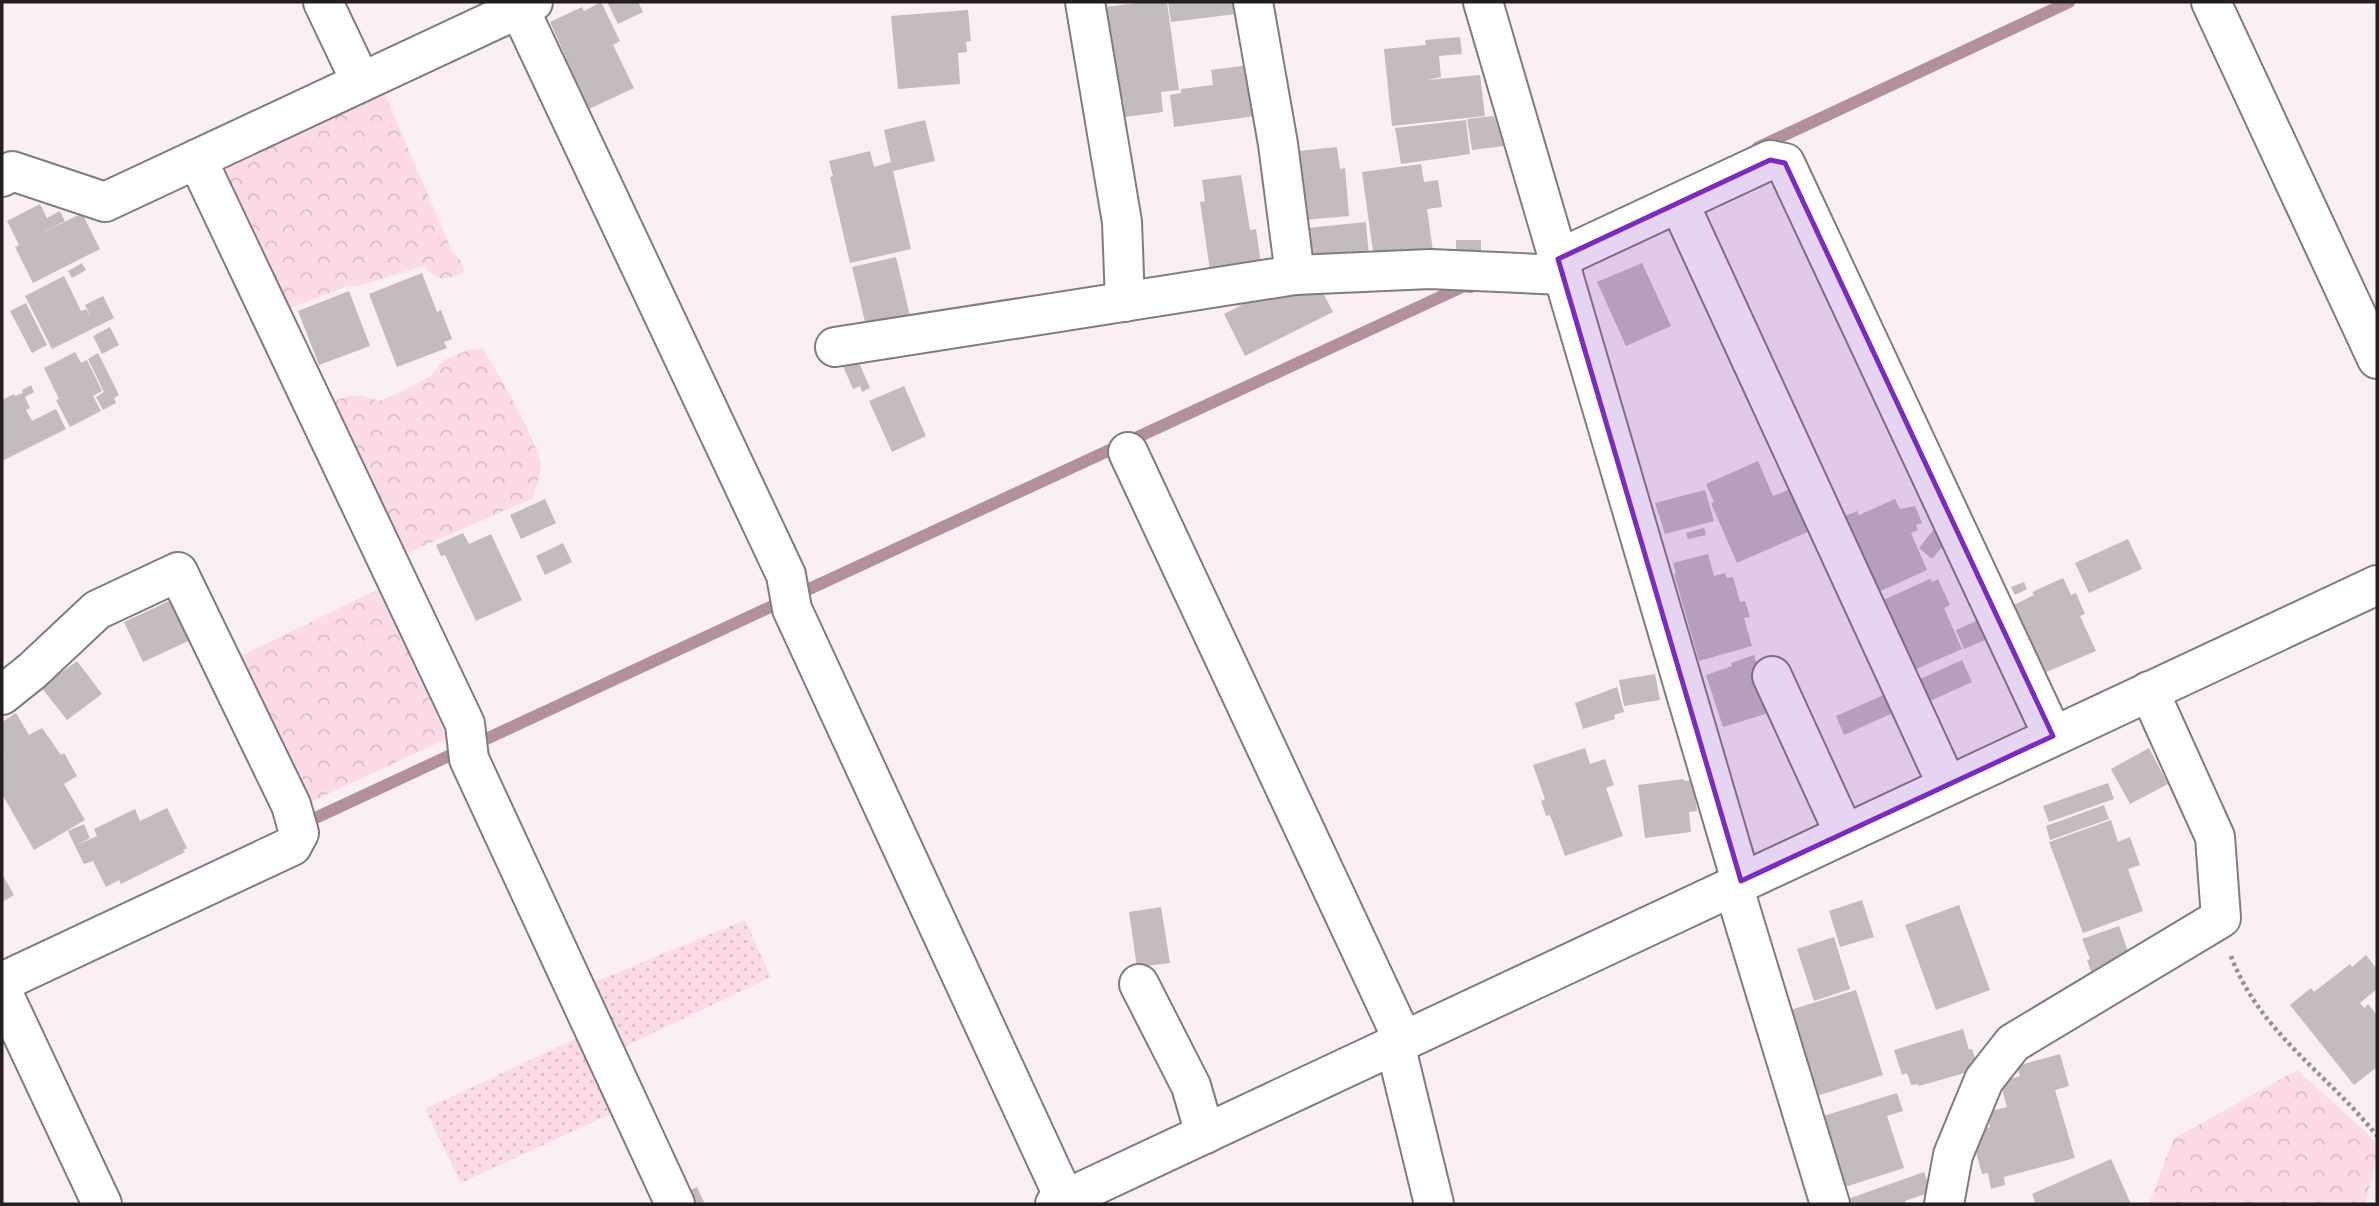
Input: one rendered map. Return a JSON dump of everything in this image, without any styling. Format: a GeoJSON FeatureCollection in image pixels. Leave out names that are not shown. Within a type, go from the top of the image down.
{"type":"FeatureCollection","features":[{"type":"Feature","properties":{"kind":"street"},"geometry":{"type":"LineString","coordinates":[[323,2],[361,82]]}},
{"type":"Feature","properties":{"kind":"street"},"geometry":{"type":"LineString","coordinates":[[1085,2],[1122,222],[1125,302]]}},
{"type":"Feature","properties":{"kind":"street"},"geometry":{"type":"LineString","coordinates":[[1253,2],[1278,144],[1295,275]]}},
{"type":"Feature","properties":{"kind":"street"},"geometry":{"type":"LineString","coordinates":[[1483,2],[1830,1204]]}},
{"type":"Feature","properties":{"kind":"street"},"geometry":{"type":"LineString","coordinates":[[2211,2],[2377,359]]}},
{"type":"Feature","properties":{"kind":"street"},"geometry":{"type":"LineString","coordinates":[[2,177],[12,171],[105,202],[526,5],[786,575],[792,609],[1062,1203],[1843,833],[2377,585]]}},
{"type":"Feature","properties":{"kind":"street"},"geometry":{"type":"LineString","coordinates":[[197,159],[465,724],[469,759],[675,1204]]}},
{"type":"Feature","properties":{"kind":"street"},"geometry":{"type":"LineString","coordinates":[[835,347],[1295,275],[1561,267],[1679,203],[1770,160],[1785,163],[2053,736]]}},
{"type":"Feature","properties":{"kind":"street"},"geometry":{"type":"LineString","coordinates":[[1679,203],[1947,785]]}},
{"type":"Feature","properties":{"kind":"street"},"geometry":{"type":"LineString","coordinates":[[1128,452],[1399,1042],[1434,1204]]}},
{"type":"Feature","properties":{"kind":"street"},"geometry":{"type":"LineString","coordinates":[[2,695],[97,611],[178,572],[290,805],[299,833],[292,846],[2,982]]}},
{"type":"Feature","properties":{"kind":"street"},"geometry":{"type":"LineString","coordinates":[[1772,676],[1843,833]]}},
{"type":"Feature","properties":{"kind":"street"},"geometry":{"type":"LineString","coordinates":[[1944,1204],[1953,1155],[1984,1080],[2013,1043],[2221,918],[2216,836],[2149,691]]}},
{"type":"Feature","properties":{"kind":"street"},"geometry":{"type":"LineString","coordinates":[[1139,984],[1191,1086],[1205,1134]]}},
{"type":"Feature","properties":{"kind":"street"},"geometry":{"type":"LineString","coordinates":[[2,991],[102,1204]]}},
{"type":"Feature","properties":{"kind":"path"},"geometry":{"type":"LineString","coordinates":[[2221,918],[2232,959],[2250,994],[2277,1033],[2377,1136]]}},
{"type":"Feature","properties":{"kind":"highlighted area"},"geometry":{"type":"Polygon","coordinates":[[[1770,160],[1785,163],[2053,736],[1741,881],[1558,259],[1770,160]]]}},
{"type":"Feature","properties":{"kind":"green space"},"geometry":{"type":"Polygon","coordinates":[[[384,92],[452,251],[462,262],[464,272],[442,278],[433,275],[423,266],[358,286],[348,286],[290,308],[223,166],[384,92]]]}},
{"type":"Feature","properties":{"kind":"green space"},"geometry":{"type":"Polygon","coordinates":[[[482,348],[516,407],[539,456],[541,470],[533,498],[398,557],[326,406],[352,396],[364,396],[379,401],[430,376],[444,360],[468,350],[482,348]]]}},
{"type":"Feature","properties":{"kind":"green space"},"geometry":{"type":"Polygon","coordinates":[[[387,585],[455,735],[300,807],[230,661],[387,585]]]}},
{"type":"Feature","properties":{"kind":"green space"},"geometry":{"type":"Polygon","coordinates":[[[745,920],[771,977],[615,1051],[585,986],[745,920]]]}},
{"type":"Feature","properties":{"kind":"green space"},"geometry":{"type":"Polygon","coordinates":[[[586,1034],[621,1109],[461,1183],[425,1109],[586,1034]]]}},
{"type":"Feature","properties":{"kind":"green space"},"geometry":{"type":"Polygon","coordinates":[[[2297,1070],[2377,1145],[2377,1159],[2365,1204],[2149,1204],[2173,1139],[2297,1070]]]}},
{"type":"Feature","properties":{"kind":"building"},"geometry":{"type":"Polygon","coordinates":[[[601,2],[620,41],[613,45],[634,88],[587,110],[563,60],[566,58],[550,22],[582,7],[584,11],[601,2]]]}},
{"type":"Feature","properties":{"kind":"building"},"geometry":{"type":"Polygon","coordinates":[[[607,2],[638,2],[643,12],[618,24],[607,2]]]}},
{"type":"Feature","properties":{"kind":"building"},"geometry":{"type":"Polygon","coordinates":[[[1167,2],[1179,90],[1161,92],[1163,112],[1125,117],[1123,99],[1118,100],[1105,7],[1167,2]]]}},
{"type":"Feature","properties":{"kind":"building"},"geometry":{"type":"Polygon","coordinates":[[[1168,2],[1234,2],[1236,14],[1171,22],[1168,2]]]}},
{"type":"Feature","properties":{"kind":"building"},"geometry":{"type":"Polygon","coordinates":[[[968,10],[971,41],[966,42],[967,52],[958,53],[960,84],[898,89],[891,16],[968,10]]]}},
{"type":"Feature","properties":{"kind":"building"},"geometry":{"type":"Polygon","coordinates":[[[1460,37],[1462,54],[1439,56],[1441,77],[1428,80],[1480,75],[1485,116],[1392,126],[1384,49],[1426,45],[1425,40],[1460,37]]]}},
{"type":"Feature","properties":{"kind":"building"},"geometry":{"type":"Polygon","coordinates":[[[1249,65],[1256,116],[1174,127],[1170,95],[1181,93],[1181,89],[1213,85],[1211,70],[1249,65]]]}},
{"type":"Feature","properties":{"kind":"building"},"geometry":{"type":"Polygon","coordinates":[[[1494,116],[1504,146],[1472,150],[1467,119],[1494,116]]]}},
{"type":"Feature","properties":{"kind":"building"},"geometry":{"type":"Polygon","coordinates":[[[925,120],[935,161],[893,171],[911,249],[850,263],[830,177],[833,176],[829,161],[870,151],[874,167],[891,162],[884,130],[925,120]]]}},
{"type":"Feature","properties":{"kind":"building"},"geometry":{"type":"Polygon","coordinates":[[[1466,120],[1470,154],[1401,164],[1395,128],[1466,120]]]}},
{"type":"Feature","properties":{"kind":"building"},"geometry":{"type":"Polygon","coordinates":[[[1337,147],[1340,169],[1345,168],[1349,216],[1304,220],[1298,151],[1337,147]]]}},
{"type":"Feature","properties":{"kind":"building"},"geometry":{"type":"Polygon","coordinates":[[[1421,164],[1424,182],[1438,180],[1442,207],[1427,209],[1433,251],[1374,259],[1362,172],[1421,164]]]}},
{"type":"Feature","properties":{"kind":"building"},"geometry":{"type":"Polygon","coordinates":[[[1241,175],[1250,230],[1256,229],[1261,263],[1210,270],[1200,202],[1205,201],[1202,180],[1241,175]]]}},
{"type":"Feature","properties":{"kind":"building"},"geometry":{"type":"Polygon","coordinates":[[[40,204],[47,218],[60,211],[65,221],[35,237],[82,213],[100,249],[33,283],[15,247],[19,245],[7,221],[40,204]]]}},
{"type":"Feature","properties":{"kind":"building"},"geometry":{"type":"Polygon","coordinates":[[[1366,222],[1369,257],[1311,262],[1307,228],[1366,222]]]}},
{"type":"Feature","properties":{"kind":"building"},"geometry":{"type":"Polygon","coordinates":[[[1456,240],[1481,240],[1481,253],[1456,254],[1456,240]]]}},
{"type":"Feature","properties":{"kind":"building"},"geometry":{"type":"Polygon","coordinates":[[[896,257],[910,316],[866,326],[852,267],[896,257]]]}},
{"type":"Feature","properties":{"kind":"building"},"geometry":{"type":"Polygon","coordinates":[[[82,263],[86,270],[72,278],[68,271],[82,263]]]}},
{"type":"Feature","properties":{"kind":"building"},"geometry":{"type":"Polygon","coordinates":[[[1642,263],[1671,326],[1626,346],[1597,282],[1642,263]]]}},
{"type":"Feature","properties":{"kind":"building"},"geometry":{"type":"Polygon","coordinates":[[[422,273],[437,312],[441,310],[452,339],[444,342],[447,348],[397,367],[369,294],[422,273]]]}},
{"type":"Feature","properties":{"kind":"building"},"geometry":{"type":"Polygon","coordinates":[[[64,276],[81,311],[86,309],[91,316],[85,305],[103,296],[114,318],[52,349],[25,296],[64,276]]]}},
{"type":"Feature","properties":{"kind":"building"},"geometry":{"type":"Polygon","coordinates":[[[349,291],[370,346],[319,365],[298,311],[349,291]]]}},
{"type":"Feature","properties":{"kind":"building"},"geometry":{"type":"Polygon","coordinates":[[[1322,291],[1333,312],[1245,356],[1224,314],[1253,299],[1322,291]]]}},
{"type":"Feature","properties":{"kind":"building"},"geometry":{"type":"Polygon","coordinates":[[[26,303],[47,345],[32,353],[10,311],[26,303]]]}},
{"type":"Feature","properties":{"kind":"building"},"geometry":{"type":"Polygon","coordinates":[[[110,327],[119,345],[102,354],[93,336],[110,327]]]}},
{"type":"Feature","properties":{"kind":"building"},"geometry":{"type":"Polygon","coordinates":[[[75,352],[81,363],[87,360],[102,391],[93,396],[101,411],[70,427],[44,368],[75,352]]]}},
{"type":"Feature","properties":{"kind":"building"},"geometry":{"type":"Polygon","coordinates":[[[98,353],[119,395],[114,398],[116,403],[103,410],[96,397],[104,392],[88,359],[98,353]]]}},
{"type":"Feature","properties":{"kind":"building"},"geometry":{"type":"Polygon","coordinates":[[[857,358],[870,388],[862,392],[860,386],[853,389],[842,364],[857,358]]]}},
{"type":"Feature","properties":{"kind":"building"},"geometry":{"type":"Polygon","coordinates":[[[31,385],[34,392],[25,397],[30,408],[26,410],[32,421],[56,409],[66,429],[2,461],[2,400],[23,393],[22,390],[31,385]]]}},
{"type":"Feature","properties":{"kind":"building"},"geometry":{"type":"Polygon","coordinates":[[[904,386],[926,436],[892,452],[869,401],[904,386]]]}},
{"type":"Feature","properties":{"kind":"building"},"geometry":{"type":"Polygon","coordinates":[[[1758,461],[1773,496],[1793,488],[1812,530],[1737,563],[1711,503],[1714,502],[1706,484],[1758,461]]]}},
{"type":"Feature","properties":{"kind":"building"},"geometry":{"type":"Polygon","coordinates":[[[1705,490],[1714,521],[1665,534],[1655,503],[1705,490]]]}},
{"type":"Feature","properties":{"kind":"building"},"geometry":{"type":"Polygon","coordinates":[[[545,499],[556,523],[521,539],[510,515],[545,499]]]}},
{"type":"Feature","properties":{"kind":"building"},"geometry":{"type":"Polygon","coordinates":[[[1895,499],[1900,509],[1915,506],[1922,523],[1916,525],[1918,530],[1911,533],[1927,570],[1874,594],[1836,520],[1857,511],[1859,515],[1895,499]]]}},
{"type":"Feature","properties":{"kind":"building"},"geometry":{"type":"Polygon","coordinates":[[[1704,528],[1706,535],[1688,539],[1686,533],[1704,528]]]}},
{"type":"Feature","properties":{"kind":"building"},"geometry":{"type":"Polygon","coordinates":[[[1934,529],[1948,540],[1932,559],[1919,548],[1934,529]]]}},
{"type":"Feature","properties":{"kind":"building"},"geometry":{"type":"Polygon","coordinates":[[[463,533],[469,544],[491,534],[522,600],[476,621],[445,555],[441,556],[436,545],[463,533]]]}},
{"type":"Feature","properties":{"kind":"building"},"geometry":{"type":"Polygon","coordinates":[[[2128,539],[2142,569],[2089,593],[2075,563],[2128,539]]]}},
{"type":"Feature","properties":{"kind":"building"},"geometry":{"type":"Polygon","coordinates":[[[563,543],[572,562],[545,575],[536,556],[563,543]]]}},
{"type":"Feature","properties":{"kind":"building"},"geometry":{"type":"Polygon","coordinates":[[[1708,554],[1714,576],[1725,573],[1727,578],[1733,577],[1740,602],[1745,601],[1750,617],[1744,618],[1752,646],[1699,661],[1673,563],[1708,554]]]}},
{"type":"Feature","properties":{"kind":"building"},"geometry":{"type":"Polygon","coordinates":[[[2063,578],[2071,595],[2076,593],[2085,614],[2080,616],[2096,651],[2044,673],[2014,605],[2034,595],[2032,592],[2063,578]]]}},
{"type":"Feature","properties":{"kind":"building"},"geometry":{"type":"Polygon","coordinates":[[[1930,579],[1932,582],[1938,579],[1950,605],[1944,608],[1962,649],[1914,670],[1881,601],[1930,579]]]}},
{"type":"Feature","properties":{"kind":"building"},"geometry":{"type":"Polygon","coordinates":[[[2024,582],[2027,589],[2015,595],[2011,587],[2024,582]]]}},
{"type":"Feature","properties":{"kind":"building"},"geometry":{"type":"Polygon","coordinates":[[[180,596],[199,636],[143,662],[124,622],[180,596]]]}},
{"type":"Feature","properties":{"kind":"building"},"geometry":{"type":"Polygon","coordinates":[[[1983,618],[1992,637],[1964,649],[1956,630],[1983,618]]]}},
{"type":"Feature","properties":{"kind":"building"},"geometry":{"type":"Polygon","coordinates":[[[1754,655],[1772,712],[1723,727],[1706,675],[1754,655]]]}},
{"type":"Feature","properties":{"kind":"building"},"geometry":{"type":"Polygon","coordinates":[[[1962,660],[1972,682],[1928,702],[1918,680],[1962,660]]]}},
{"type":"Feature","properties":{"kind":"building"},"geometry":{"type":"Polygon","coordinates":[[[77,661],[102,694],[67,720],[41,687],[77,661]]]}},
{"type":"Feature","properties":{"kind":"building"},"geometry":{"type":"Polygon","coordinates":[[[1655,674],[1660,700],[1624,706],[1619,680],[1655,674]]]}},
{"type":"Feature","properties":{"kind":"building"},"geometry":{"type":"Polygon","coordinates":[[[1617,687],[1624,712],[1614,715],[1615,719],[1583,729],[1575,703],[1617,687]]]}},
{"type":"Feature","properties":{"kind":"building"},"geometry":{"type":"Polygon","coordinates":[[[1886,694],[1895,712],[1844,735],[1836,716],[1886,694]]]}},
{"type":"Feature","properties":{"kind":"building"},"geometry":{"type":"Polygon","coordinates":[[[16,713],[29,735],[42,728],[61,755],[64,753],[77,776],[64,784],[85,820],[34,850],[2,794],[2,722],[16,713]]]}},
{"type":"Feature","properties":{"kind":"building"},"geometry":{"type":"Polygon","coordinates":[[[1585,748],[1590,764],[1605,759],[1614,785],[1606,788],[1623,836],[1565,856],[1550,815],[1546,816],[1541,801],[1545,799],[1533,765],[1585,748]]]}},
{"type":"Feature","properties":{"kind":"building"},"geometry":{"type":"Polygon","coordinates":[[[2149,748],[2168,784],[2130,804],[2111,769],[2149,748]]]}},
{"type":"Feature","properties":{"kind":"building"},"geometry":{"type":"Polygon","coordinates":[[[1693,780],[1697,811],[1689,812],[1691,832],[1645,838],[1638,785],[1693,780]]]}},
{"type":"Feature","properties":{"kind":"building"},"geometry":{"type":"Polygon","coordinates":[[[2108,783],[2114,799],[2049,822],[2043,806],[2108,783]]]}},
{"type":"Feature","properties":{"kind":"building"},"geometry":{"type":"Polygon","coordinates":[[[2104,805],[2109,819],[2050,840],[2046,826],[2104,805]]]}},
{"type":"Feature","properties":{"kind":"building"},"geometry":{"type":"Polygon","coordinates":[[[167,808],[187,848],[183,850],[185,852],[121,884],[119,880],[106,887],[93,861],[84,864],[75,846],[97,836],[94,829],[135,809],[140,821],[167,808]]]}},
{"type":"Feature","properties":{"kind":"building"},"geometry":{"type":"Polygon","coordinates":[[[2111,820],[2118,842],[2130,837],[2140,865],[2128,869],[2143,911],[2083,933],[2049,842],[2111,820]]]}},
{"type":"Feature","properties":{"kind":"building"},"geometry":{"type":"Polygon","coordinates":[[[84,824],[90,838],[75,846],[68,831],[84,824]]]}},
{"type":"Feature","properties":{"kind":"building"},"geometry":{"type":"Polygon","coordinates":[[[2,874],[14,895],[2,902],[2,874]]]}},
{"type":"Feature","properties":{"kind":"building"},"geometry":{"type":"Polygon","coordinates":[[[1862,900],[1874,937],[1840,947],[1829,911],[1862,900]]]}},
{"type":"Feature","properties":{"kind":"building"},"geometry":{"type":"Polygon","coordinates":[[[1959,905],[1990,990],[1936,1010],[1905,925],[1959,905]]]}},
{"type":"Feature","properties":{"kind":"building"},"geometry":{"type":"Polygon","coordinates":[[[1161,907],[1170,963],[1137,967],[1129,912],[1161,907]]]}},
{"type":"Feature","properties":{"kind":"building"},"geometry":{"type":"Polygon","coordinates":[[[2119,926],[2130,957],[2093,977],[2087,960],[2090,959],[2082,939],[2119,926]]]}},
{"type":"Feature","properties":{"kind":"building"},"geometry":{"type":"Polygon","coordinates":[[[1834,937],[1850,989],[1814,1001],[1797,949],[1834,937]]]}},
{"type":"Feature","properties":{"kind":"building"},"geometry":{"type":"Polygon","coordinates":[[[2366,955],[2377,969],[2377,989],[2360,1003],[2364,1008],[2368,1004],[2377,1015],[2377,1067],[2354,1085],[2290,1005],[2311,988],[2314,992],[2366,955]]]}},
{"type":"Feature","properties":{"kind":"building"},"geometry":{"type":"Polygon","coordinates":[[[1856,990],[1883,1075],[1817,1096],[1790,1010],[1856,990]]]}},
{"type":"Feature","properties":{"kind":"building"},"geometry":{"type":"Polygon","coordinates":[[[1963,1029],[1969,1050],[1972,1049],[1976,1062],[1973,1062],[1975,1070],[1919,1086],[1911,1085],[1907,1073],[1902,1075],[1894,1050],[1963,1029]]]}},
{"type":"Feature","properties":{"kind":"building"},"geometry":{"type":"Polygon","coordinates":[[[2060,1054],[2069,1086],[2055,1090],[2075,1158],[2004,1177],[2005,1185],[1991,1189],[1988,1173],[1982,1174],[1972,1137],[1976,1131],[1990,1127],[1986,1112],[2007,1107],[2000,1082],[2020,1076],[2017,1066],[2060,1054]]]}},
{"type":"Feature","properties":{"kind":"building"},"geometry":{"type":"Polygon","coordinates":[[[1897,1093],[1903,1111],[1887,1116],[1904,1168],[1845,1187],[1830,1138],[1817,1118],[1897,1093]]]}},
{"type":"Feature","properties":{"kind":"building"},"geometry":{"type":"Polygon","coordinates":[[[2111,1159],[2131,1204],[2036,1204],[2032,1194],[2111,1159]]]}},
{"type":"Feature","properties":{"kind":"building"},"geometry":{"type":"Polygon","coordinates":[[[1924,1172],[1931,1192],[1905,1201],[1906,1204],[1846,1204],[1845,1200],[1924,1172]]]}},
{"type":"Feature","properties":{"kind":"building"},"geometry":{"type":"Polygon","coordinates":[[[697,1187],[705,1204],[688,1204],[683,1193],[697,1187]]]}},
{"type":"Feature","properties":{"kind":"waterway"},"geometry":{"type":"LineString","coordinates":[[1757,148],[2069,2]]}},
{"type":"Feature","properties":{"kind":"waterway"},"geometry":{"type":"LineString","coordinates":[[807,590],[1464,286],[1471,287]]}},
{"type":"Feature","properties":{"kind":"waterway"},"geometry":{"type":"LineString","coordinates":[[482,741],[779,603]]}},
{"type":"Feature","properties":{"kind":"waterway"},"geometry":{"type":"LineString","coordinates":[[309,821],[455,753]]}}]}
